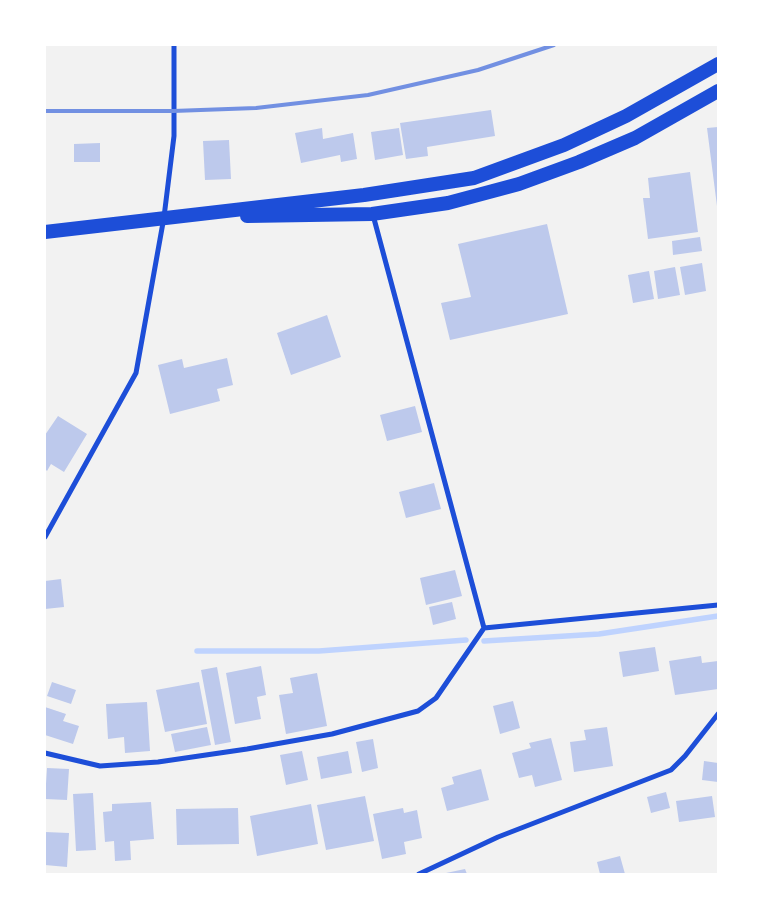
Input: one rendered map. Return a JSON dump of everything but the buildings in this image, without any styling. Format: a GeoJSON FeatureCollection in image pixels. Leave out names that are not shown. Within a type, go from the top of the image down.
{"type":"FeatureCollection","features":[{"type":"Feature","properties":{"kind":"highway"},"geometry":{"type":"LineString","coordinates":[[45,232],[364,196],[474,178],[564,145],[626,116],[718,64]]}},
{"type":"Feature","properties":{"kind":"highway"},"geometry":{"type":"LineString","coordinates":[[164,218],[372,214],[448,203],[528,181],[579,162],[636,138],[718,90]]}},
{"type":"Feature","properties":{"kind":"street"},"geometry":{"type":"LineString","coordinates":[[45,536],[136,373],[164,218],[174,136],[174,45]]}},
{"type":"Feature","properties":{"kind":"street"},"geometry":{"type":"LineString","coordinates":[[45,753],[100,766],[158,762],[247,750],[332,734],[418,711],[436,698],[484,628],[372,214]]}},
{"type":"Feature","properties":{"kind":"street"},"geometry":{"type":"LineString","coordinates":[[484,628],[718,605]]}},
{"type":"Feature","properties":{"kind":"street"},"geometry":{"type":"LineString","coordinates":[[419,874],[498,837],[671,770],[685,756],[718,714]]}},
{"type":"Feature","properties":{"kind":"waterway"},"geometry":{"type":"LineString","coordinates":[[484,641],[599,634],[718,616]]}},
{"type":"Feature","properties":{"kind":"waterway"},"geometry":{"type":"LineString","coordinates":[[197,651],[319,651],[466,640]]}},
{"type":"Feature","properties":{"kind":"railway"},"geometry":{"type":"LineString","coordinates":[[45,111],[173,111],[256,108],[368,95],[478,70],[554,45]]}}]}
